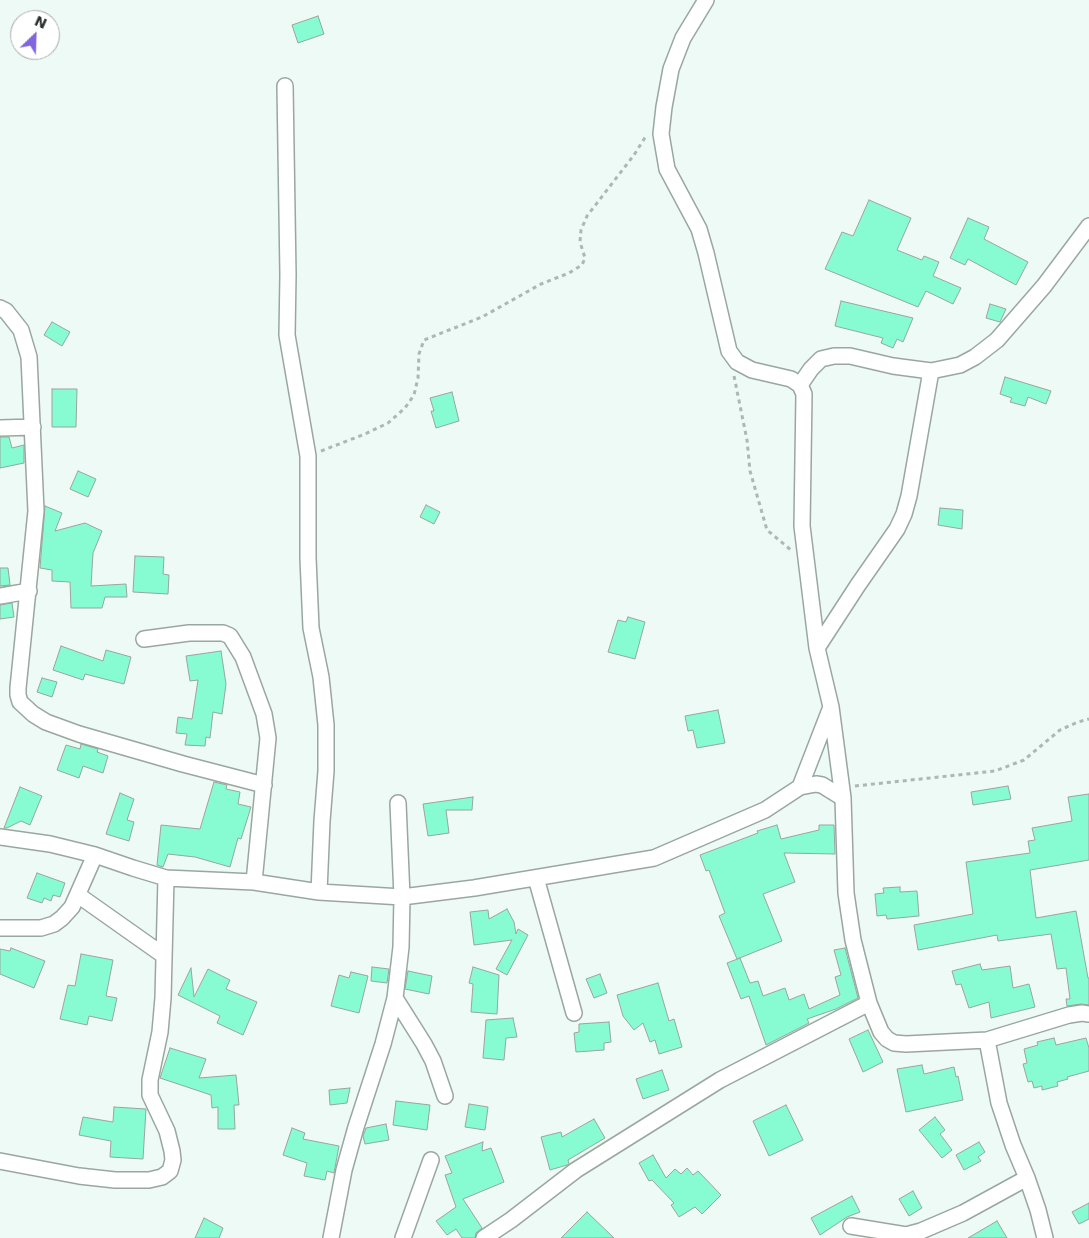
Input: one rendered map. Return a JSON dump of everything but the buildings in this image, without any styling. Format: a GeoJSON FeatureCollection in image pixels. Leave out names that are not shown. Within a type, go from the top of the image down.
{"type":"FeatureCollection","features":[{"type":"Feature","properties":{"kind":"street"},"geometry":{"type":"LineString","coordinates":[[706,0],[683,38],[671,69],[661,134],[667,170],[699,229],[729,351],[738,362],[752,370],[791,379],[800,385],[804,394],[802,526],[816,648],[831,707],[842,793],[846,892],[853,940],[869,1003],[887,1039],[894,1043],[906,1044],[987,1040],[1070,1015],[1089,1014]]}},
{"type":"Feature","properties":{"kind":"street"},"geometry":{"type":"LineString","coordinates":[[285,86],[287,335],[308,456],[308,558],[311,628],[321,677],[326,725],[326,771],[321,831],[319,892]]}},
{"type":"Feature","properties":{"kind":"street"},"geometry":{"type":"LineString","coordinates":[[800,385],[821,358],[834,356],[850,356],[893,366],[931,370],[960,365],[997,340],[1044,286],[1089,226]]}},
{"type":"Feature","properties":{"kind":"street"},"geometry":{"type":"LineString","coordinates":[[0,308],[6,311],[21,330],[30,357],[36,512],[18,688],[20,702],[46,722],[79,734],[264,785]]}},
{"type":"Feature","properties":{"kind":"street"},"geometry":{"type":"LineString","coordinates":[[816,648],[897,529],[904,514],[909,496],[931,370]]}},
{"type":"Feature","properties":{"kind":"street"},"geometry":{"type":"LineString","coordinates":[[0,428],[33,427]]}},
{"type":"Feature","properties":{"kind":"street"},"geometry":{"type":"LineString","coordinates":[[0,596],[29,591]]}},
{"type":"Feature","properties":{"kind":"street"},"geometry":{"type":"LineString","coordinates":[[144,639],[204,632],[223,633],[230,636],[242,657],[264,714],[268,738],[254,882]]}},
{"type":"Feature","properties":{"kind":"street"},"geometry":{"type":"LineString","coordinates":[[800,787],[831,707]]}},
{"type":"Feature","properties":{"kind":"street"},"geometry":{"type":"LineString","coordinates":[[0,837],[50,844],[94,855],[166,878],[254,882],[319,892],[402,897],[474,888],[654,858],[765,810],[800,787],[816,784],[842,793]]}},
{"type":"Feature","properties":{"kind":"street"},"geometry":{"type":"LineString","coordinates":[[331,1238],[353,1135],[383,1044],[395,998],[401,947],[402,897],[398,803]]}},
{"type":"Feature","properties":{"kind":"street"},"geometry":{"type":"LineString","coordinates":[[0,928],[41,928],[54,924],[62,918],[72,908],[94,855]]}},
{"type":"Feature","properties":{"kind":"street"},"geometry":{"type":"LineString","coordinates":[[0,1161],[79,1176],[115,1180],[149,1180],[162,1177],[170,1170],[173,1160],[167,1132],[150,1095],[150,1080],[160,1032],[166,878]]}},
{"type":"Feature","properties":{"kind":"street"},"geometry":{"type":"LineString","coordinates":[[536,878],[574,1013]]}},
{"type":"Feature","properties":{"kind":"street"},"geometry":{"type":"LineString","coordinates":[[78,895],[163,955]]}},
{"type":"Feature","properties":{"kind":"street"},"geometry":{"type":"LineString","coordinates":[[395,998],[428,1052],[445,1096]]}},
{"type":"Feature","properties":{"kind":"street"},"geometry":{"type":"LineString","coordinates":[[484,1238],[511,1220],[576,1170],[688,1099],[720,1080],[869,1003]]}},
{"type":"Feature","properties":{"kind":"street"},"geometry":{"type":"LineString","coordinates":[[987,1040],[999,1103],[1038,1210],[1045,1238]]}},
{"type":"Feature","properties":{"kind":"street"},"geometry":{"type":"LineString","coordinates":[[403,1238],[431,1160]]}},
{"type":"Feature","properties":{"kind":"street"},"geometry":{"type":"LineString","coordinates":[[851,1226],[906,1235],[922,1231],[963,1213],[1027,1178]]}},
{"type":"Feature","properties":{"kind":"path"},"geometry":{"type":"LineString","coordinates":[[308,456],[388,423],[405,408],[414,395],[418,378],[419,354],[424,340],[482,317],[541,284],[569,273],[582,265],[585,258],[580,242],[581,230],[587,216],[634,155],[649,131]]}},
{"type":"Feature","properties":{"kind":"path"},"geometry":{"type":"LineString","coordinates":[[729,351],[747,440],[750,471],[767,530],[806,563]]}},
{"type":"Feature","properties":{"kind":"path"},"geometry":{"type":"LineString","coordinates":[[842,793],[995,771],[1024,760],[1060,730],[1089,719]]}}]}
